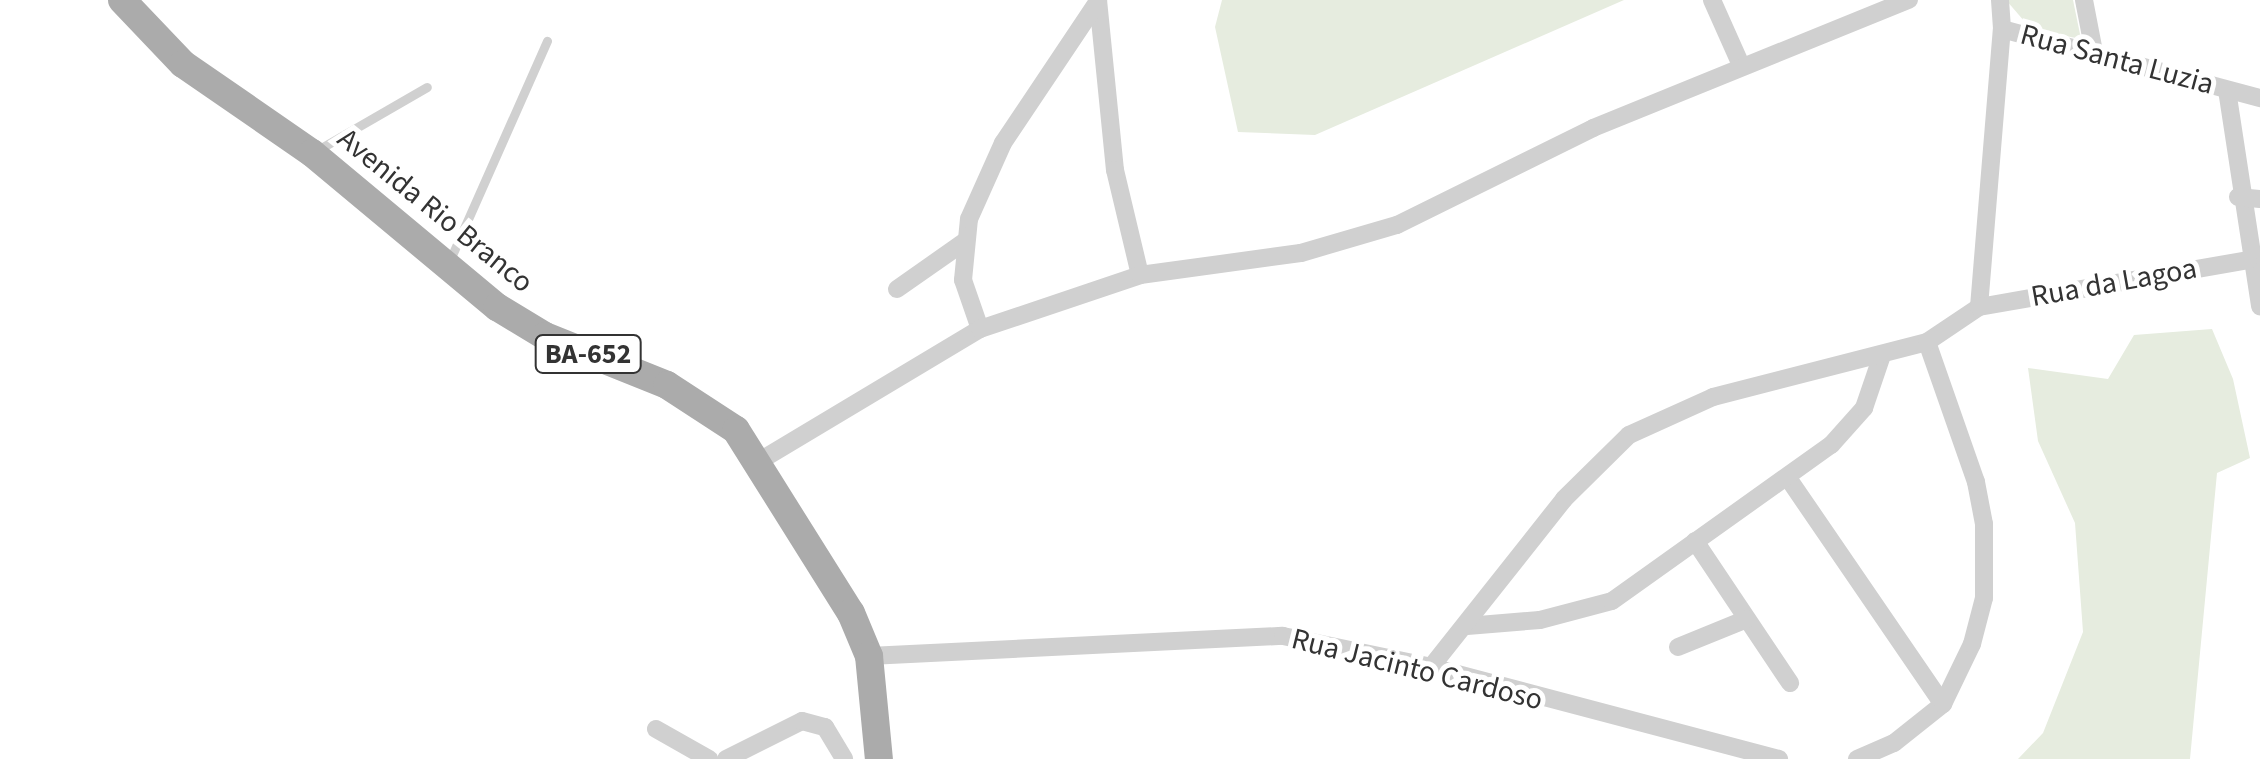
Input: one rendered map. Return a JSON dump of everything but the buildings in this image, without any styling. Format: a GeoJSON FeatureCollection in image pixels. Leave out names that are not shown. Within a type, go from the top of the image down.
{"type":"FeatureCollection","features":[{"type":"Feature","properties":{"kind":"main road","name":"Avenida Rio Branco"},"geometry":{"type":"LineString","coordinates":[[122,0],[156,41],[312,154],[447,266],[545,336],[708,408],[761,460],[851,613],[869,656],[879,759]]}},
{"type":"Feature","properties":{"kind":"street"},"geometry":{"type":"LineString","coordinates":[[1098,0],[1115,170],[1140,275]]}},
{"type":"Feature","properties":{"kind":"street"},"geometry":{"type":"LineString","coordinates":[[980,329],[963,280],[964,242],[1003,143],[1098,0]]}},
{"type":"Feature","properties":{"kind":"street"},"geometry":{"type":"LineString","coordinates":[[1712,0],[1740,64]]}},
{"type":"Feature","properties":{"kind":"street"},"geometry":{"type":"LineString","coordinates":[[761,460],[980,329],[1140,275],[1302,253],[1397,226],[1740,64],[1909,0]]}},
{"type":"Feature","properties":{"kind":"street","name":"Rua Santa Luzia"},"geometry":{"type":"LineString","coordinates":[[2000,0],[2002,29],[2260,98]]}},
{"type":"Feature","properties":{"kind":"street"},"geometry":{"type":"LineString","coordinates":[[2084,0],[2095,56]]}},
{"type":"Feature","properties":{"kind":"street"},"geometry":{"type":"LineString","coordinates":[[1431,667],[1564,499],[1630,435],[1713,397],[1881,358],[1928,342],[1980,307],[2002,29]]}},
{"type":"Feature","properties":{"kind":"street"},"geometry":{"type":"LineString","coordinates":[[2227,90],[2238,197],[2260,306]]}},
{"type":"Feature","properties":{"kind":"street"},"geometry":{"type":"LineString","coordinates":[[2238,197],[2260,198]]}},
{"type":"Feature","properties":{"kind":"street"},"geometry":{"type":"LineString","coordinates":[[897,289],[964,242]]}},
{"type":"Feature","properties":{"kind":"street","name":"Rua da Lagoa"},"geometry":{"type":"LineString","coordinates":[[1980,307],[2248,260]]}},
{"type":"Feature","properties":{"kind":"street"},"geometry":{"type":"LineString","coordinates":[[1857,759],[1894,744],[1943,704],[1980,620],[1984,524],[1928,342]]}},
{"type":"Feature","properties":{"kind":"street"},"geometry":{"type":"LineString","coordinates":[[1467,626],[1590,610],[1831,445],[1864,408],[1881,358]]}},
{"type":"Feature","properties":{"kind":"street"},"geometry":{"type":"LineString","coordinates":[[1788,478],[1943,704]]}},
{"type":"Feature","properties":{"kind":"street"},"geometry":{"type":"LineString","coordinates":[[1695,541],[1790,682]]}},
{"type":"Feature","properties":{"kind":"street"},"geometry":{"type":"LineString","coordinates":[[1678,648],[1747,619]]}},
{"type":"Feature","properties":{"kind":"street","name":"Rua Jacinto Cardoso"},"geometry":{"type":"LineString","coordinates":[[869,656],[1260,635],[1431,667],[1779,759]]}},
{"type":"Feature","properties":{"kind":"street"},"geometry":{"type":"LineString","coordinates":[[726,759],[780,726],[802,721],[826,727],[844,759]]}},
{"type":"Feature","properties":{"kind":"street"},"geometry":{"type":"LineString","coordinates":[[656,729],[709,759]]}},
{"type":"Feature","properties":{"kind":"lane"},"geometry":{"type":"LineString","coordinates":[[447,266],[547,40]]}},
{"type":"Feature","properties":{"kind":"lane"},"geometry":{"type":"LineString","coordinates":[[312,154],[427,87]]}},
{"type":"Feature","properties":{"kind":"shaded area"},"geometry":{"type":"Polygon","coordinates":[[[1222,0],[1624,0],[1315,135],[1238,132],[1215,27],[1222,0]]]}},
{"type":"Feature","properties":{"kind":"shaded area"},"geometry":{"type":"Polygon","coordinates":[[[2006,0],[2073,0],[2081,39],[2031,29],[2006,0]]]}},
{"type":"Feature","properties":{"kind":"shaded area"},"geometry":{"type":"Polygon","coordinates":[[[2212,329],[2233,379],[2250,458],[2217,473],[2190,759],[2018,759],[2043,733],[2083,632],[2075,523],[2038,441],[2028,368],[2108,379],[2134,335],[2212,329]]]}}]}
